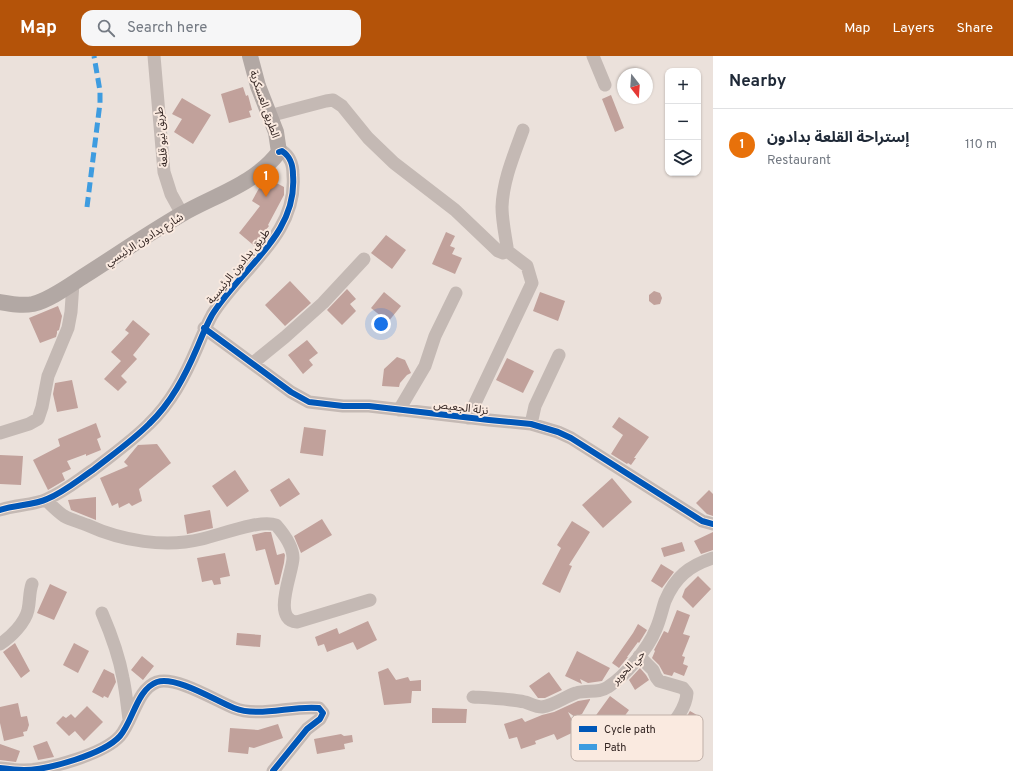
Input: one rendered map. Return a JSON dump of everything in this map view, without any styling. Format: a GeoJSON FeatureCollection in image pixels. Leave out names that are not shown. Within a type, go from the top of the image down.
{"type":"FeatureCollection","features":[{"type":"Feature","properties":{"kind":"main road","name":"الطريق العسكرية"},"geometry":{"type":"LineString","coordinates":[[250,56],[258,86],[278,141],[279,152]]}},
{"type":"Feature","properties":{"kind":"main road","name":"شارع بدادون الرئيسي"},"geometry":{"type":"LineString","coordinates":[[0,302],[12,305],[34,304],[44,300],[182,214],[227,192],[251,178],[261,171],[279,152]]}},
{"type":"Feature","properties":{"kind":"street","name":"طريق نيو قلعة"},"geometry":{"type":"LineString","coordinates":[[154,56],[164,172],[172,194],[182,214]]}},
{"type":"Feature","properties":{"kind":"street"},"geometry":{"type":"LineString","coordinates":[[593,56],[606,85]]}},
{"type":"Feature","properties":{"kind":"street"},"geometry":{"type":"LineString","coordinates":[[269,116],[326,101],[333,100],[337,102],[346,110],[368,138],[394,163],[455,210],[498,251],[503,253],[506,250]]}},
{"type":"Feature","properties":{"kind":"street"},"geometry":{"type":"LineString","coordinates":[[468,418],[532,283],[527,266],[506,250],[502,208],[506,178],[523,130]]}},
{"type":"Feature","properties":{"kind":"street","name":"طريق بدادون الرئيسية"},"geometry":{"type":"LineString","coordinates":[[0,510],[46,500],[66,489],[115,454],[150,424],[176,391],[197,347],[204,328],[225,297],[265,250],[283,223],[290,204],[294,181],[290,160],[282,151],[279,152]]}},
{"type":"Feature","properties":{"kind":"street"},"geometry":{"type":"LineString","coordinates":[[253,363],[323,303],[364,259]]}},
{"type":"Feature","properties":{"kind":"street"},"geometry":{"type":"LineString","coordinates":[[0,433],[29,424],[38,419],[51,369],[68,328],[71,312],[73,283]]}},
{"type":"Feature","properties":{"kind":"street"},"geometry":{"type":"LineString","coordinates":[[399,410],[425,366],[435,336],[456,293]]}},
{"type":"Feature","properties":{"kind":"street","name":"نزلة الجعيص"},"geometry":{"type":"LineString","coordinates":[[204,328],[291,392],[308,402],[343,406],[369,406],[531,424],[558,432],[567,436],[702,520],[713,524]]}},
{"type":"Feature","properties":{"kind":"street"},"geometry":{"type":"LineString","coordinates":[[531,424],[535,406],[559,355]]}},
{"type":"Feature","properties":{"kind":"street"},"geometry":{"type":"LineString","coordinates":[[46,500],[65,516],[98,530],[134,539],[166,544],[201,540],[256,525],[268,524],[276,526],[289,545],[293,557],[286,587],[285,603],[286,617],[294,622],[370,600]]}},
{"type":"Feature","properties":{"kind":"street","name":"حي الحوير"},"geometry":{"type":"LineString","coordinates":[[473,697],[524,702],[532,706],[542,707],[554,704],[574,693],[586,690],[598,692],[607,688],[616,681],[649,644],[656,630],[665,601],[675,581],[690,569],[713,558]]}},
{"type":"Feature","properties":{"kind":"street"},"geometry":{"type":"LineString","coordinates":[[0,644],[7,639],[24,619],[28,608],[29,593],[32,584]]}},
{"type":"Feature","properties":{"kind":"street"},"geometry":{"type":"LineString","coordinates":[[102,613],[113,639],[119,661],[126,690],[130,719]]}},
{"type":"Feature","properties":{"kind":"street"},"geometry":{"type":"LineString","coordinates":[[639,656],[653,670],[659,681],[683,688],[687,693],[686,700],[678,715]]}},
{"type":"Feature","properties":{"kind":"street"},"geometry":{"type":"LineString","coordinates":[[0,768],[8,770],[25,770],[88,756],[112,744],[120,735],[144,692],[149,687],[159,682],[173,682],[242,710],[261,712],[293,708],[319,708],[323,713],[320,719],[306,729],[273,771]]}},
{"type":"Feature","properties":{"kind":"building"},"geometry":{"type":"Polygon","coordinates":[[[243,87],[246,96],[248,95],[252,110],[249,111],[251,117],[229,123],[221,94],[243,87]]]}},
{"type":"Feature","properties":{"kind":"building"},"geometry":{"type":"Polygon","coordinates":[[[611,95],[624,128],[615,132],[602,99],[611,95]]]}},
{"type":"Feature","properties":{"kind":"building"},"geometry":{"type":"Polygon","coordinates":[[[182,98],[211,115],[193,144],[174,132],[182,119],[172,114],[182,98]]]}},
{"type":"Feature","properties":{"kind":"building"},"geometry":{"type":"Polygon","coordinates":[[[267,178],[284,187],[284,195],[268,225],[269,226],[259,239],[261,242],[257,248],[239,233],[260,206],[252,201],[263,181],[267,178]]]}},
{"type":"Feature","properties":{"kind":"building"},"geometry":{"type":"Polygon","coordinates":[[[446,232],[455,236],[450,246],[455,248],[452,254],[462,258],[455,274],[432,264],[446,232]]]}},
{"type":"Feature","properties":{"kind":"building"},"geometry":{"type":"Polygon","coordinates":[[[386,235],[406,250],[392,269],[371,253],[386,235]]]}},
{"type":"Feature","properties":{"kind":"building"},"geometry":{"type":"Polygon","coordinates":[[[290,281],[311,303],[285,326],[265,305],[290,281]]]}},
{"type":"Feature","properties":{"kind":"building"},"geometry":{"type":"Polygon","coordinates":[[[347,289],[356,299],[350,304],[356,311],[342,325],[327,310],[347,289]]]}},
{"type":"Feature","properties":{"kind":"building"},"geometry":{"type":"Polygon","coordinates":[[[654,291],[660,293],[662,298],[660,304],[654,305],[649,301],[649,295],[654,291]]]}},
{"type":"Feature","properties":{"kind":"building"},"geometry":{"type":"Polygon","coordinates":[[[384,292],[401,306],[388,322],[371,308],[384,292]]]}},
{"type":"Feature","properties":{"kind":"building"},"geometry":{"type":"Polygon","coordinates":[[[540,292],[565,301],[558,321],[533,311],[540,292]]]}},
{"type":"Feature","properties":{"kind":"building"},"geometry":{"type":"Polygon","coordinates":[[[58,306],[62,316],[56,337],[40,343],[29,318],[58,306]]]}},
{"type":"Feature","properties":{"kind":"building"},"geometry":{"type":"Polygon","coordinates":[[[133,320],[150,334],[133,355],[137,359],[121,376],[127,382],[118,391],[104,379],[121,361],[111,352],[129,333],[125,330],[133,320]]]}},
{"type":"Feature","properties":{"kind":"building"},"geometry":{"type":"Polygon","coordinates":[[[307,340],[318,353],[309,360],[313,365],[303,374],[288,355],[307,340]]]}},
{"type":"Feature","properties":{"kind":"building"},"geometry":{"type":"Polygon","coordinates":[[[397,357],[405,360],[411,373],[407,375],[400,383],[399,387],[382,386],[384,369],[397,357]]]}},
{"type":"Feature","properties":{"kind":"building"},"geometry":{"type":"Polygon","coordinates":[[[507,358],[534,371],[523,393],[496,380],[507,358]]]}},
{"type":"Feature","properties":{"kind":"building"},"geometry":{"type":"Polygon","coordinates":[[[72,380],[78,408],[57,412],[53,394],[55,383],[72,380]]]}},
{"type":"Feature","properties":{"kind":"building"},"geometry":{"type":"Polygon","coordinates":[[[619,417],[649,437],[634,458],[636,458],[631,465],[611,454],[623,435],[612,427],[619,417]]]}},
{"type":"Feature","properties":{"kind":"building"},"geometry":{"type":"Polygon","coordinates":[[[96,423],[101,437],[97,439],[101,450],[67,461],[71,469],[62,473],[65,480],[48,490],[33,460],[60,446],[58,439],[96,423]]]}},
{"type":"Feature","properties":{"kind":"building"},"geometry":{"type":"Polygon","coordinates":[[[304,427],[326,430],[323,456],[300,453],[304,427]]]}},
{"type":"Feature","properties":{"kind":"building"},"geometry":{"type":"Polygon","coordinates":[[[157,444],[171,463],[139,489],[142,501],[132,506],[129,503],[119,508],[118,503],[112,506],[100,478],[128,466],[124,462],[138,445],[157,444]]]}},
{"type":"Feature","properties":{"kind":"building"},"geometry":{"type":"Polygon","coordinates":[[[0,455],[23,456],[21,485],[0,484],[0,455]]]}},
{"type":"Feature","properties":{"kind":"building"},"geometry":{"type":"Polygon","coordinates":[[[235,470],[249,491],[227,507],[212,486],[235,470]]]}},
{"type":"Feature","properties":{"kind":"building"},"geometry":{"type":"Polygon","coordinates":[[[289,478],[300,494],[280,507],[270,490],[289,478]]]}},
{"type":"Feature","properties":{"kind":"building"},"geometry":{"type":"Polygon","coordinates":[[[612,478],[632,502],[603,528],[582,505],[612,478]]]}},
{"type":"Feature","properties":{"kind":"building"},"geometry":{"type":"Polygon","coordinates":[[[709,490],[713,494],[713,516],[707,514],[696,503],[709,490]]]}},
{"type":"Feature","properties":{"kind":"building"},"geometry":{"type":"Polygon","coordinates":[[[96,497],[96,520],[71,510],[68,500],[96,497]]]}},
{"type":"Feature","properties":{"kind":"building"},"geometry":{"type":"Polygon","coordinates":[[[210,510],[213,528],[187,534],[184,515],[210,510]]]}},
{"type":"Feature","properties":{"kind":"building"},"geometry":{"type":"Polygon","coordinates":[[[322,519],[332,535],[301,553],[294,536],[322,519]]]}},
{"type":"Feature","properties":{"kind":"building"},"geometry":{"type":"Polygon","coordinates":[[[572,521],[590,532],[569,565],[572,566],[560,593],[542,584],[561,548],[557,545],[572,521]]]}},
{"type":"Feature","properties":{"kind":"building"},"geometry":{"type":"Polygon","coordinates":[[[271,532],[277,555],[284,553],[285,555],[279,584],[275,585],[265,549],[256,551],[252,535],[271,532]]]}},
{"type":"Feature","properties":{"kind":"building"},"geometry":{"type":"Polygon","coordinates":[[[713,532],[713,550],[701,554],[694,541],[713,532]]]}},
{"type":"Feature","properties":{"kind":"building"},"geometry":{"type":"Polygon","coordinates":[[[682,542],[685,551],[664,557],[661,548],[682,542]]]}},
{"type":"Feature","properties":{"kind":"building"},"geometry":{"type":"Polygon","coordinates":[[[225,553],[230,576],[220,578],[221,584],[214,585],[212,580],[202,582],[197,558],[225,553]]]}},
{"type":"Feature","properties":{"kind":"building"},"geometry":{"type":"Polygon","coordinates":[[[661,564],[674,572],[662,588],[651,581],[661,564]]]}},
{"type":"Feature","properties":{"kind":"building"},"geometry":{"type":"Polygon","coordinates":[[[698,576],[711,589],[693,608],[682,597],[685,589],[698,576]]]}},
{"type":"Feature","properties":{"kind":"building"},"geometry":{"type":"Polygon","coordinates":[[[50,584],[67,592],[54,620],[37,613],[50,584]]]}},
{"type":"Feature","properties":{"kind":"building"},"geometry":{"type":"Polygon","coordinates":[[[677,610],[690,615],[683,634],[690,636],[682,656],[685,657],[683,664],[688,666],[684,676],[674,672],[672,676],[664,674],[659,665],[652,658],[655,651],[654,650],[664,631],[668,633],[677,610]]]}},
{"type":"Feature","properties":{"kind":"building"},"geometry":{"type":"Polygon","coordinates":[[[368,621],[377,640],[357,650],[353,642],[327,652],[324,644],[318,646],[315,637],[337,628],[339,634],[368,621]]]}},
{"type":"Feature","properties":{"kind":"building"},"geometry":{"type":"Polygon","coordinates":[[[638,624],[647,630],[639,643],[638,642],[619,668],[612,663],[638,624]]]}},
{"type":"Feature","properties":{"kind":"building"},"geometry":{"type":"Polygon","coordinates":[[[237,633],[261,635],[260,647],[236,645],[237,633]]]}},
{"type":"Feature","properties":{"kind":"building"},"geometry":{"type":"Polygon","coordinates":[[[15,643],[30,671],[21,678],[3,652],[15,643]]]}},
{"type":"Feature","properties":{"kind":"building"},"geometry":{"type":"Polygon","coordinates":[[[74,643],[89,651],[78,673],[63,665],[74,643]]]}},
{"type":"Feature","properties":{"kind":"building"},"geometry":{"type":"Polygon","coordinates":[[[577,651],[610,668],[602,681],[588,683],[580,679],[582,684],[565,676],[577,651]]]}},
{"type":"Feature","properties":{"kind":"building"},"geometry":{"type":"Polygon","coordinates":[[[142,656],[154,666],[143,680],[131,670],[142,656]]]}},
{"type":"Feature","properties":{"kind":"building"},"geometry":{"type":"Polygon","coordinates":[[[388,668],[396,680],[408,677],[410,681],[421,680],[421,691],[412,691],[411,703],[384,705],[378,672],[388,668]]]}},
{"type":"Feature","properties":{"kind":"building"},"geometry":{"type":"Polygon","coordinates":[[[640,668],[649,680],[635,690],[629,680],[640,668]]]}},
{"type":"Feature","properties":{"kind":"building"},"geometry":{"type":"Polygon","coordinates":[[[104,669],[114,674],[116,682],[108,698],[104,696],[103,698],[92,692],[104,669]]]}},
{"type":"Feature","properties":{"kind":"building"},"geometry":{"type":"Polygon","coordinates":[[[549,672],[562,690],[545,698],[538,698],[529,686],[549,672]]]}},
{"type":"Feature","properties":{"kind":"building"},"geometry":{"type":"Polygon","coordinates":[[[610,696],[629,710],[625,715],[596,715],[610,696]]]}},
{"type":"Feature","properties":{"kind":"building"},"geometry":{"type":"Polygon","coordinates":[[[590,699],[582,714],[572,715],[568,712],[571,718],[571,733],[557,740],[554,734],[535,741],[536,744],[521,749],[517,737],[509,739],[504,724],[522,718],[525,722],[554,712],[578,701],[590,699]]]}},
{"type":"Feature","properties":{"kind":"building"},"geometry":{"type":"Polygon","coordinates":[[[18,703],[21,717],[27,716],[29,725],[27,731],[23,732],[24,736],[4,741],[0,723],[0,707],[18,703]]]}},
{"type":"Feature","properties":{"kind":"building"},"geometry":{"type":"Polygon","coordinates":[[[87,706],[103,722],[84,741],[75,731],[69,736],[56,723],[63,716],[66,718],[71,714],[75,718],[87,706]]]}},
{"type":"Feature","properties":{"kind":"building"},"geometry":{"type":"Polygon","coordinates":[[[432,708],[467,709],[466,723],[432,723],[432,708]]]}},
{"type":"Feature","properties":{"kind":"building"},"geometry":{"type":"Polygon","coordinates":[[[690,711],[697,715],[688,715],[690,711]]]}},
{"type":"Feature","properties":{"kind":"building"},"geometry":{"type":"Polygon","coordinates":[[[278,724],[283,738],[254,748],[249,747],[248,754],[228,752],[230,728],[258,730],[278,724]]]}},
{"type":"Feature","properties":{"kind":"building"},"geometry":{"type":"Polygon","coordinates":[[[341,734],[344,736],[352,735],[353,742],[344,744],[345,749],[317,754],[314,739],[341,734]]]}},
{"type":"Feature","properties":{"kind":"building"},"geometry":{"type":"Polygon","coordinates":[[[47,741],[54,757],[38,760],[33,746],[47,741]]]}},
{"type":"Feature","properties":{"kind":"building"},"geometry":{"type":"Polygon","coordinates":[[[0,744],[20,751],[16,762],[0,760],[0,744]]]}},
{"type":"Feature","properties":{"kind":"marked path"},"geometry":{"type":"LineString","coordinates":[[87,207],[100,103],[100,91],[94,56]]}},
{"type":"Feature","properties":{"kind":"cycle path"},"geometry":{"type":"LineString","coordinates":[[0,510],[42,501],[65,489],[93,470],[129,442],[157,416],[171,398],[182,379],[212,315],[224,298],[277,234],[286,216],[292,196],[293,168],[288,156],[282,151],[279,152]]}},
{"type":"Feature","properties":{"kind":"cycle path"},"geometry":{"type":"LineString","coordinates":[[204,328],[291,392],[309,402],[343,406],[369,406],[531,424],[558,432],[571,438],[702,521],[713,524]]}},
{"type":"Feature","properties":{"kind":"cycle path"},"geometry":{"type":"LineString","coordinates":[[0,768],[24,770],[47,767],[75,760],[102,749],[112,743],[125,730],[140,698],[145,691],[157,682],[165,681],[196,690],[234,708],[244,711],[265,712],[298,708],[319,708],[323,713],[320,719],[307,729],[273,771]]}},
{"type":"Feature","properties":{"kind":"place","name":"إستراحة القلعة بدادون"},"geometry":{"type":"Point","coordinates":[266,197]}}]}
